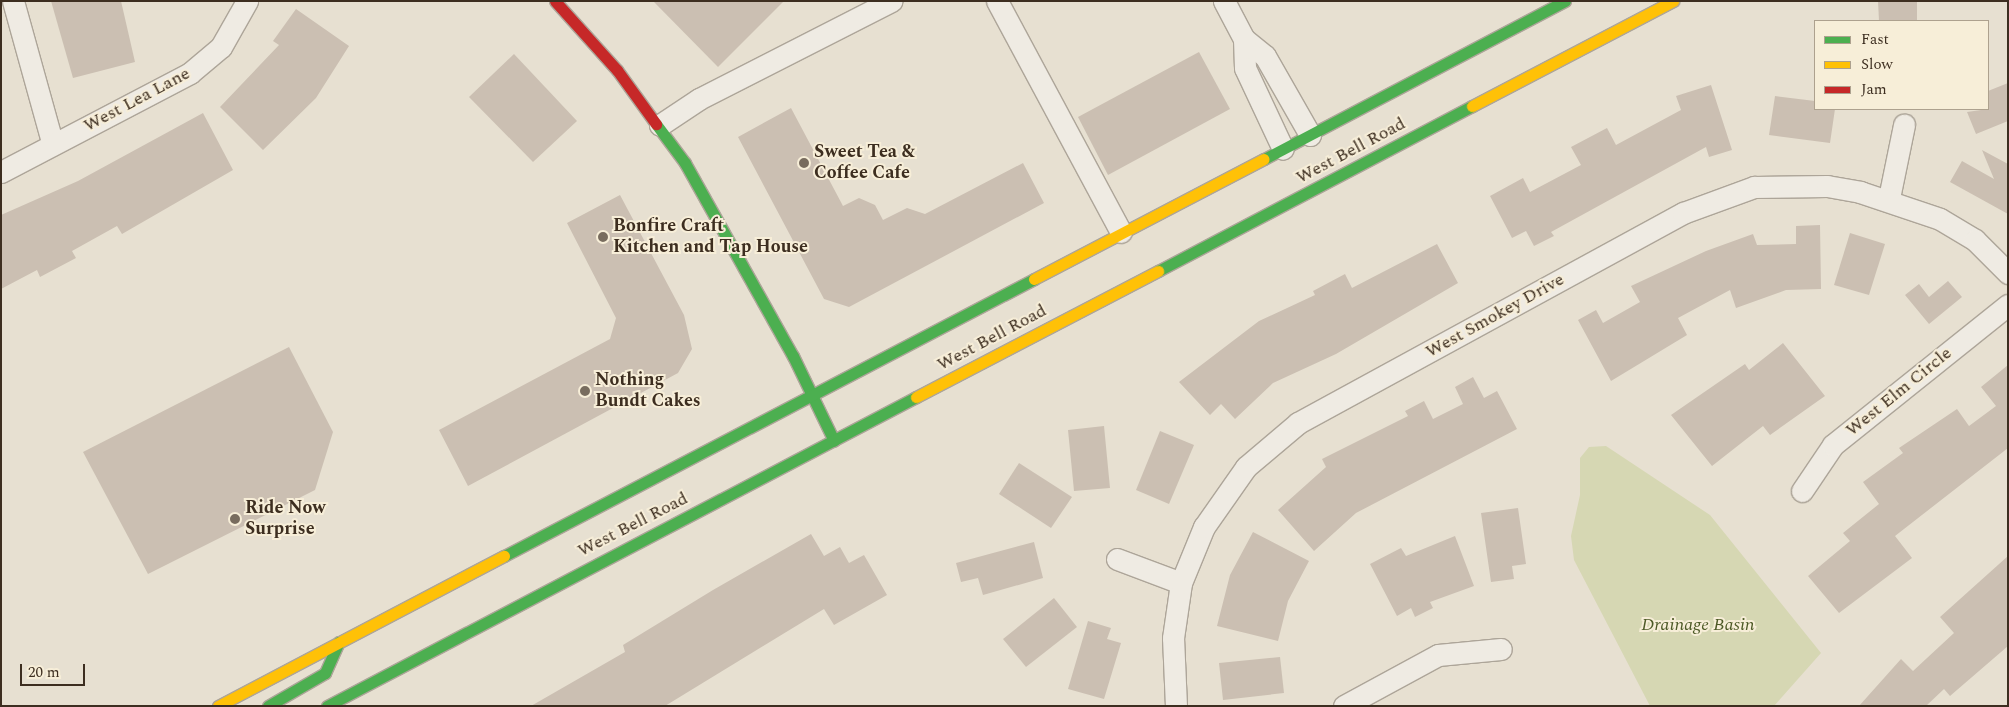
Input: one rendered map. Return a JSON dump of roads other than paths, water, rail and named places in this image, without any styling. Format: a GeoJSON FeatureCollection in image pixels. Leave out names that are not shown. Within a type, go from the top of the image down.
{"type":"FeatureCollection","features":[{"type":"Feature","properties":{"kind":"main road"},"geometry":{"type":"LineString","coordinates":[[555,1],[660,125],[695,180],[834,441]]}},
{"type":"Feature","properties":{"kind":"main road","name":"West Bell Road"},"geometry":{"type":"LineString","coordinates":[[218,706],[1565,1]]}},
{"type":"Feature","properties":{"kind":"main road","name":"West Bell Road"},"geometry":{"type":"LineString","coordinates":[[326,706],[1674,1]]}},
{"type":"Feature","properties":{"kind":"main road"},"geometry":{"type":"LineString","coordinates":[[268,706],[325,673],[339,642]]}},
{"type":"Feature","properties":{"kind":"street"},"geometry":{"type":"LineString","coordinates":[[13,1],[53,145]]}},
{"type":"Feature","properties":{"kind":"street","name":"West Lea Lane"},"geometry":{"type":"LineString","coordinates":[[1,172],[190,72],[221,47],[248,1]]}},
{"type":"Feature","properties":{"kind":"street"},"geometry":{"type":"LineString","coordinates":[[660,125],[699,99],[891,1]]}},
{"type":"Feature","properties":{"kind":"street"},"geometry":{"type":"LineString","coordinates":[[997,1],[1121,232]]}},
{"type":"Feature","properties":{"kind":"street"},"geometry":{"type":"LineString","coordinates":[[1224,1],[1244,39],[1265,56],[1310,136]]}},
{"type":"Feature","properties":{"kind":"street"},"geometry":{"type":"LineString","coordinates":[[1244,39],[1245,68],[1283,150]]}},
{"type":"Feature","properties":{"kind":"street"},"geometry":{"type":"LineString","coordinates":[[1889,198],[1904,125]]}},
{"type":"Feature","properties":{"kind":"street","name":"West Smokey Drive"},"geometry":{"type":"LineString","coordinates":[[1176,706],[1173,638],[1181,583],[1204,527],[1246,467],[1271,444],[1298,424],[1665,222],[1754,187],[1827,186],[1889,198],[1975,240],[2008,273]]}},
{"type":"Feature","properties":{"kind":"street","name":"West Elm Circle"},"geometry":{"type":"LineString","coordinates":[[1802,491],[1833,445],[2008,305]]}},
{"type":"Feature","properties":{"kind":"street"},"geometry":{"type":"LineString","coordinates":[[1117,559],[1181,583]]}},
{"type":"Feature","properties":{"kind":"street"},"geometry":{"type":"LineString","coordinates":[[1344,706],[1438,655],[1501,649]]}},
{"type":"Feature","properties":{"kind":"place","name":"Sweet Tea & Coffee Cafe"},"geometry":{"type":"Point","coordinates":[804,163]}},
{"type":"Feature","properties":{"kind":"place","name":"Bonfire Craft Kitchen and Tap House"},"geometry":{"type":"Point","coordinates":[603,237]}},
{"type":"Feature","properties":{"kind":"place","name":"Nothing Bundt Cakes"},"geometry":{"type":"Point","coordinates":[585,391]}},
{"type":"Feature","properties":{"kind":"place","name":"Ride Now Surprise"},"geometry":{"type":"Point","coordinates":[235,519]}},
{"type":"Feature","properties":{"kind":"park label","name":"Drainage Basin"},"geometry":{"type":"Point","coordinates":[1698,625]}}]}
